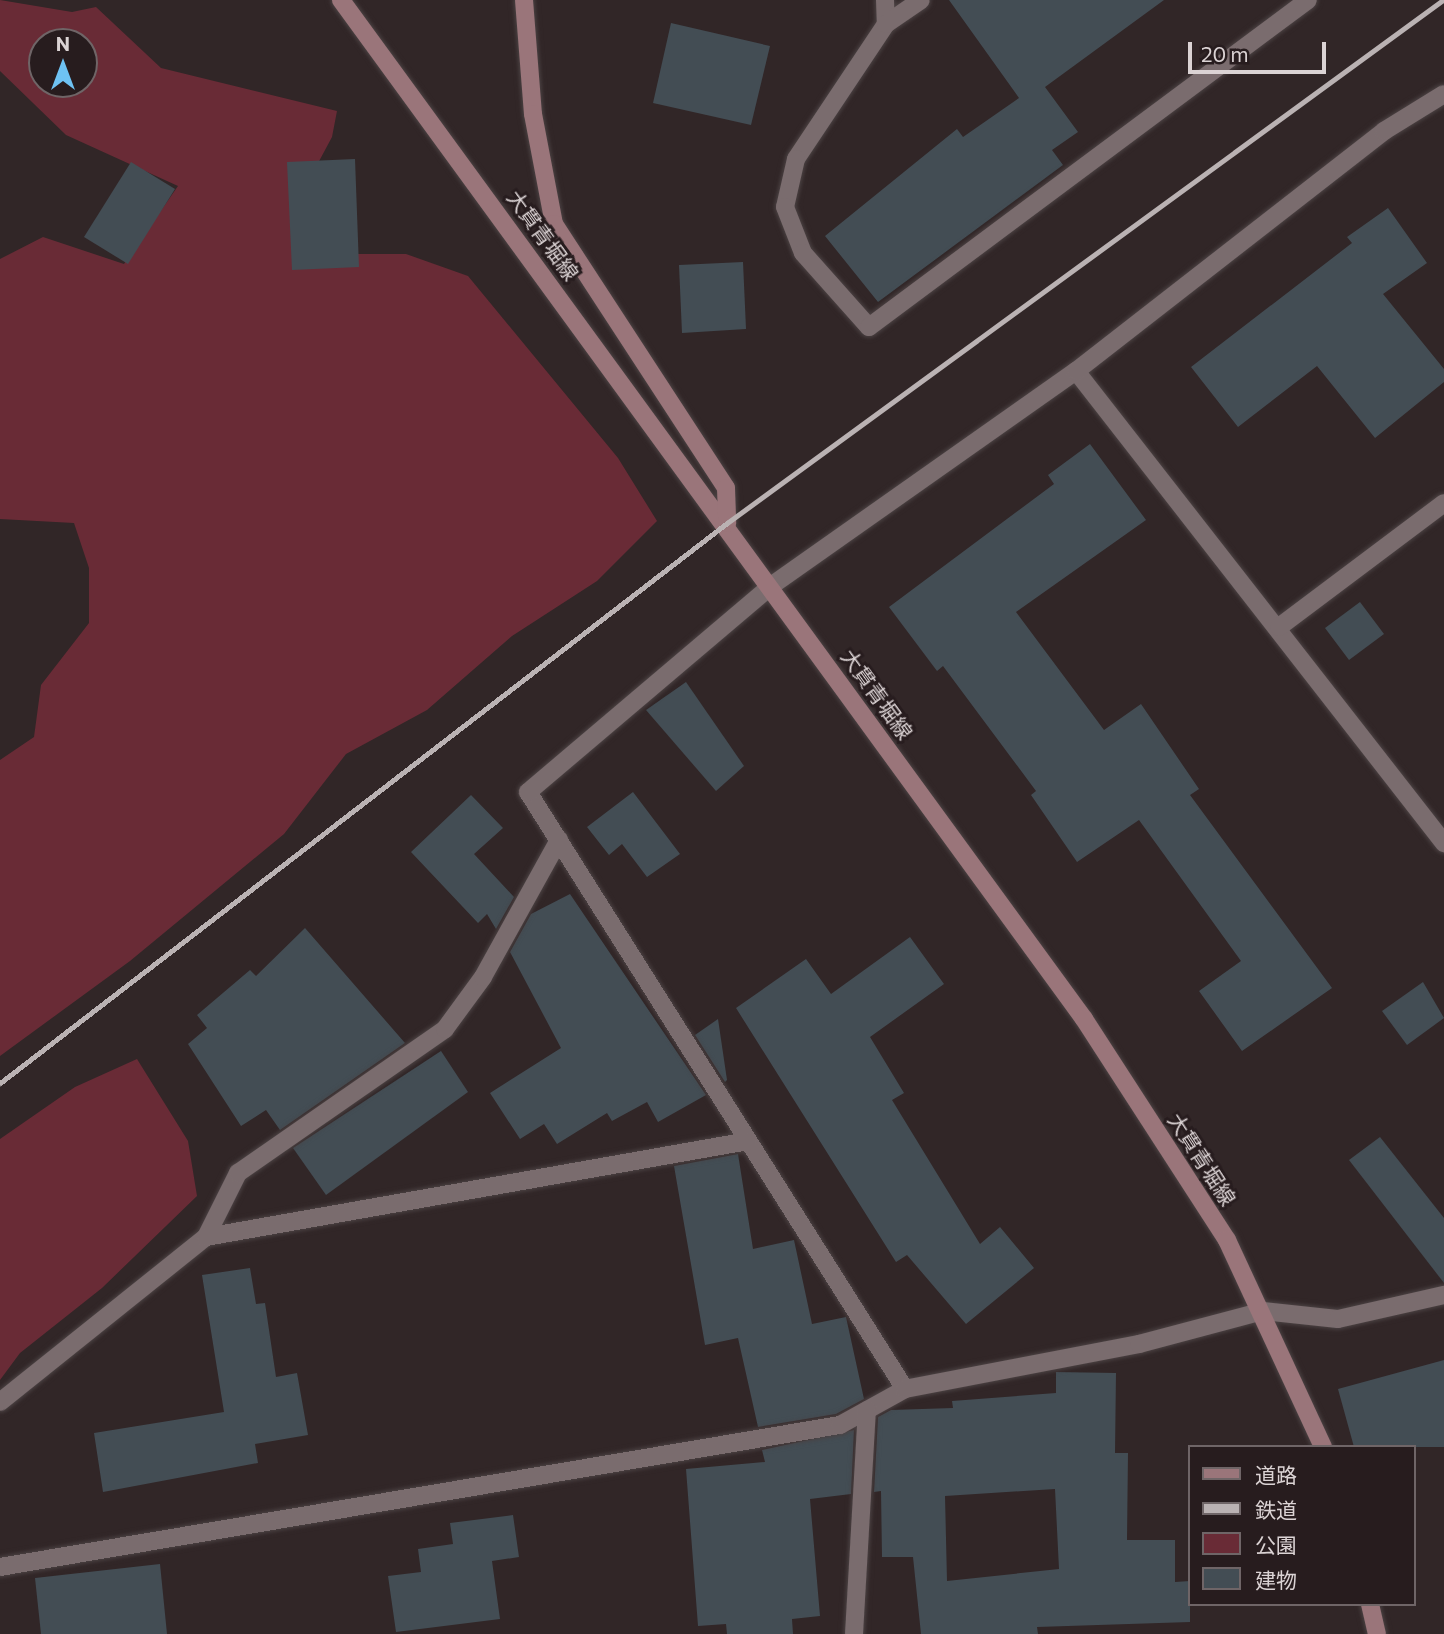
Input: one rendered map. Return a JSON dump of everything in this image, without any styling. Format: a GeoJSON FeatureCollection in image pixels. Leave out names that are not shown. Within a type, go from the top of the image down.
{"type":"FeatureCollection","features":[{"type":"Feature","properties":{"kind":"main road","name":"大貫青堀線"},"geometry":{"type":"LineString","coordinates":[[341,0],[727,523],[1084,1019],[1227,1240],[1263,1311],[1322,1445]]}},
{"type":"Feature","properties":{"kind":"main road"},"geometry":{"type":"LineString","coordinates":[[524,0],[533,114],[554,225],[726,488],[727,523]]}},
{"type":"Feature","properties":{"kind":"main road"},"geometry":{"type":"LineString","coordinates":[[1370,1606],[1377,1634]]}},
{"type":"Feature","properties":{"kind":"street"},"geometry":{"type":"LineString","coordinates":[[885,0],[886,24]]}},
{"type":"Feature","properties":{"kind":"street"},"geometry":{"type":"LineString","coordinates":[[921,0],[886,24],[796,159],[785,207],[803,253],[869,327],[1308,0]]}},
{"type":"Feature","properties":{"kind":"street"},"geometry":{"type":"LineString","coordinates":[[905,1389],[528,792],[771,586],[1076,371],[1384,131],[1444,94]]}},
{"type":"Feature","properties":{"kind":"street"},"geometry":{"type":"LineString","coordinates":[[1076,371],[1279,627],[1444,843]]}},
{"type":"Feature","properties":{"kind":"street"},"geometry":{"type":"LineString","coordinates":[[1279,627],[1444,503]]}},
{"type":"Feature","properties":{"kind":"street"},"geometry":{"type":"LineString","coordinates":[[0,1402],[206,1237],[238,1173],[445,1029],[483,976],[559,841]]}},
{"type":"Feature","properties":{"kind":"street"},"geometry":{"type":"LineString","coordinates":[[206,1237],[748,1141]]}},
{"type":"Feature","properties":{"kind":"street"},"geometry":{"type":"LineString","coordinates":[[0,1567],[840,1425],[905,1389],[1139,1344],[1263,1311],[1338,1319],[1444,1295]]}},
{"type":"Feature","properties":{"kind":"street"},"geometry":{"type":"LineString","coordinates":[[854,1634],[867,1410]]}},
{"type":"Feature","properties":{"kind":"green space"},"geometry":{"type":"Polygon","coordinates":[[[0,0],[72,12],[96,7],[161,68],[337,111],[332,137],[302,193],[331,254],[406,254],[468,276],[618,458],[657,521],[597,581],[512,636],[427,710],[346,754],[284,834],[130,961],[0,1056],[0,760],[34,737],[41,685],[89,623],[89,568],[74,523],[0,519],[0,259],[43,237],[124,264],[178,186],[66,135],[0,71],[0,0]]]}},
{"type":"Feature","properties":{"kind":"green space"},"geometry":{"type":"Polygon","coordinates":[[[137,1059],[188,1141],[197,1196],[102,1288],[20,1353],[0,1380],[0,1139],[75,1087],[137,1059]]]}},
{"type":"Feature","properties":{"kind":"building"},"geometry":{"type":"Polygon","coordinates":[[[949,0],[1164,0],[1045,87],[1078,132],[1052,150],[1063,165],[878,302],[825,236],[957,129],[963,137],[1019,98],[949,0]]]}},
{"type":"Feature","properties":{"kind":"building"},"geometry":{"type":"Polygon","coordinates":[[[671,23],[770,46],[751,125],[653,103],[671,23]]]}},
{"type":"Feature","properties":{"kind":"building"},"geometry":{"type":"Polygon","coordinates":[[[355,159],[359,267],[292,270],[287,162],[355,159]]]}},
{"type":"Feature","properties":{"kind":"building"},"geometry":{"type":"Polygon","coordinates":[[[131,162],[175,189],[128,264],[84,237],[131,162]]]}},
{"type":"Feature","properties":{"kind":"building"},"geometry":{"type":"Polygon","coordinates":[[[1388,208],[1427,263],[1383,294],[1444,369],[1444,382],[1375,438],[1317,366],[1238,427],[1191,367],[1352,243],[1347,237],[1388,208]]]}},
{"type":"Feature","properties":{"kind":"building"},"geometry":{"type":"Polygon","coordinates":[[[743,262],[746,329],[682,333],[679,265],[743,262]]]}},
{"type":"Feature","properties":{"kind":"building"},"geometry":{"type":"Polygon","coordinates":[[[1090,444],[1146,520],[1016,612],[1104,730],[1141,704],[1199,789],[1190,795],[1332,988],[1242,1051],[1199,991],[1241,961],[1139,820],[1077,862],[1031,795],[1036,791],[943,666],[937,671],[889,607],[1054,484],[1048,475],[1090,444]]]}},
{"type":"Feature","properties":{"kind":"building"},"geometry":{"type":"Polygon","coordinates":[[[1360,602],[1384,634],[1349,660],[1325,628],[1360,602]]]}},
{"type":"Feature","properties":{"kind":"building"},"geometry":{"type":"Polygon","coordinates":[[[686,682],[744,766],[716,791],[646,710],[686,682]]]}},
{"type":"Feature","properties":{"kind":"building"},"geometry":{"type":"Polygon","coordinates":[[[633,792],[680,854],[647,877],[622,844],[609,855],[587,827],[633,792]]]}},
{"type":"Feature","properties":{"kind":"building"},"geometry":{"type":"Polygon","coordinates":[[[471,795],[503,828],[474,854],[514,897],[496,929],[487,914],[478,923],[411,852],[471,795]]]}},
{"type":"Feature","properties":{"kind":"building"},"geometry":{"type":"Polygon","coordinates":[[[570,894],[706,1095],[658,1122],[647,1102],[612,1121],[607,1113],[557,1144],[544,1124],[520,1139],[490,1093],[561,1048],[510,952],[531,914],[570,894]]]}},
{"type":"Feature","properties":{"kind":"building"},"geometry":{"type":"Polygon","coordinates":[[[305,928],[405,1043],[280,1130],[266,1110],[241,1126],[188,1044],[207,1028],[197,1015],[250,970],[256,976],[305,928]]]}},
{"type":"Feature","properties":{"kind":"building"},"geometry":{"type":"Polygon","coordinates":[[[910,937],[944,984],[870,1037],[904,1093],[892,1100],[980,1244],[1000,1227],[1034,1268],[966,1324],[907,1255],[896,1262],[736,1008],[806,959],[831,994],[910,937]]]}},
{"type":"Feature","properties":{"kind":"building"},"geometry":{"type":"Polygon","coordinates":[[[1423,982],[1444,1018],[1407,1045],[1382,1011],[1423,982]]]}},
{"type":"Feature","properties":{"kind":"building"},"geometry":{"type":"Polygon","coordinates":[[[718,1019],[727,1080],[725,1082],[695,1035],[718,1019]]]}},
{"type":"Feature","properties":{"kind":"building"},"geometry":{"type":"Polygon","coordinates":[[[441,1051],[468,1092],[326,1195],[293,1148],[441,1051]]]}},
{"type":"Feature","properties":{"kind":"building"},"geometry":{"type":"Polygon","coordinates":[[[1380,1137],[1444,1218],[1444,1283],[1349,1160],[1380,1137]]]}},
{"type":"Feature","properties":{"kind":"building"},"geometry":{"type":"Polygon","coordinates":[[[738,1154],[753,1249],[794,1240],[812,1324],[846,1317],[864,1399],[836,1414],[758,1427],[738,1338],[705,1345],[674,1166],[738,1154]]]}},
{"type":"Feature","properties":{"kind":"building"},"geometry":{"type":"Polygon","coordinates":[[[250,1268],[256,1304],[265,1303],[276,1377],[297,1373],[308,1435],[255,1444],[258,1463],[103,1492],[94,1433],[224,1412],[202,1275],[250,1268]]]}},
{"type":"Feature","properties":{"kind":"building"},"geometry":{"type":"Polygon","coordinates":[[[1444,1360],[1444,1447],[1353,1445],[1338,1389],[1444,1360]]]}},
{"type":"Feature","properties":{"kind":"building"},"geometry":{"type":"Polygon","coordinates":[[[1056,1372],[1116,1373],[1115,1453],[1128,1453],[1127,1540],[1175,1540],[1175,1582],[1188,1581],[1190,1622],[1037,1627],[1038,1634],[921,1634],[913,1557],[882,1557],[881,1491],[874,1492],[878,1417],[891,1410],[953,1408],[952,1401],[1056,1393],[1056,1372]],[[1055,1489],[945,1496],[947,1581],[1059,1569],[1055,1489]]]}},
{"type":"Feature","properties":{"kind":"building"},"geometry":{"type":"Polygon","coordinates":[[[854,1430],[851,1494],[810,1499],[820,1616],[792,1619],[793,1634],[727,1634],[726,1624],[698,1626],[686,1469],[765,1462],[762,1450],[854,1430]]]}},
{"type":"Feature","properties":{"kind":"building"},"geometry":{"type":"Polygon","coordinates":[[[513,1515],[519,1557],[492,1561],[500,1619],[396,1632],[388,1576],[421,1572],[418,1549],[453,1544],[450,1523],[513,1515]]]}},
{"type":"Feature","properties":{"kind":"building"},"geometry":{"type":"Polygon","coordinates":[[[160,1564],[167,1634],[41,1634],[35,1578],[160,1564]]]}},
{"type":"Feature","properties":{"kind":"railway"},"geometry":{"type":"LineString","coordinates":[[0,1083],[727,523],[1443,0]]}}]}
